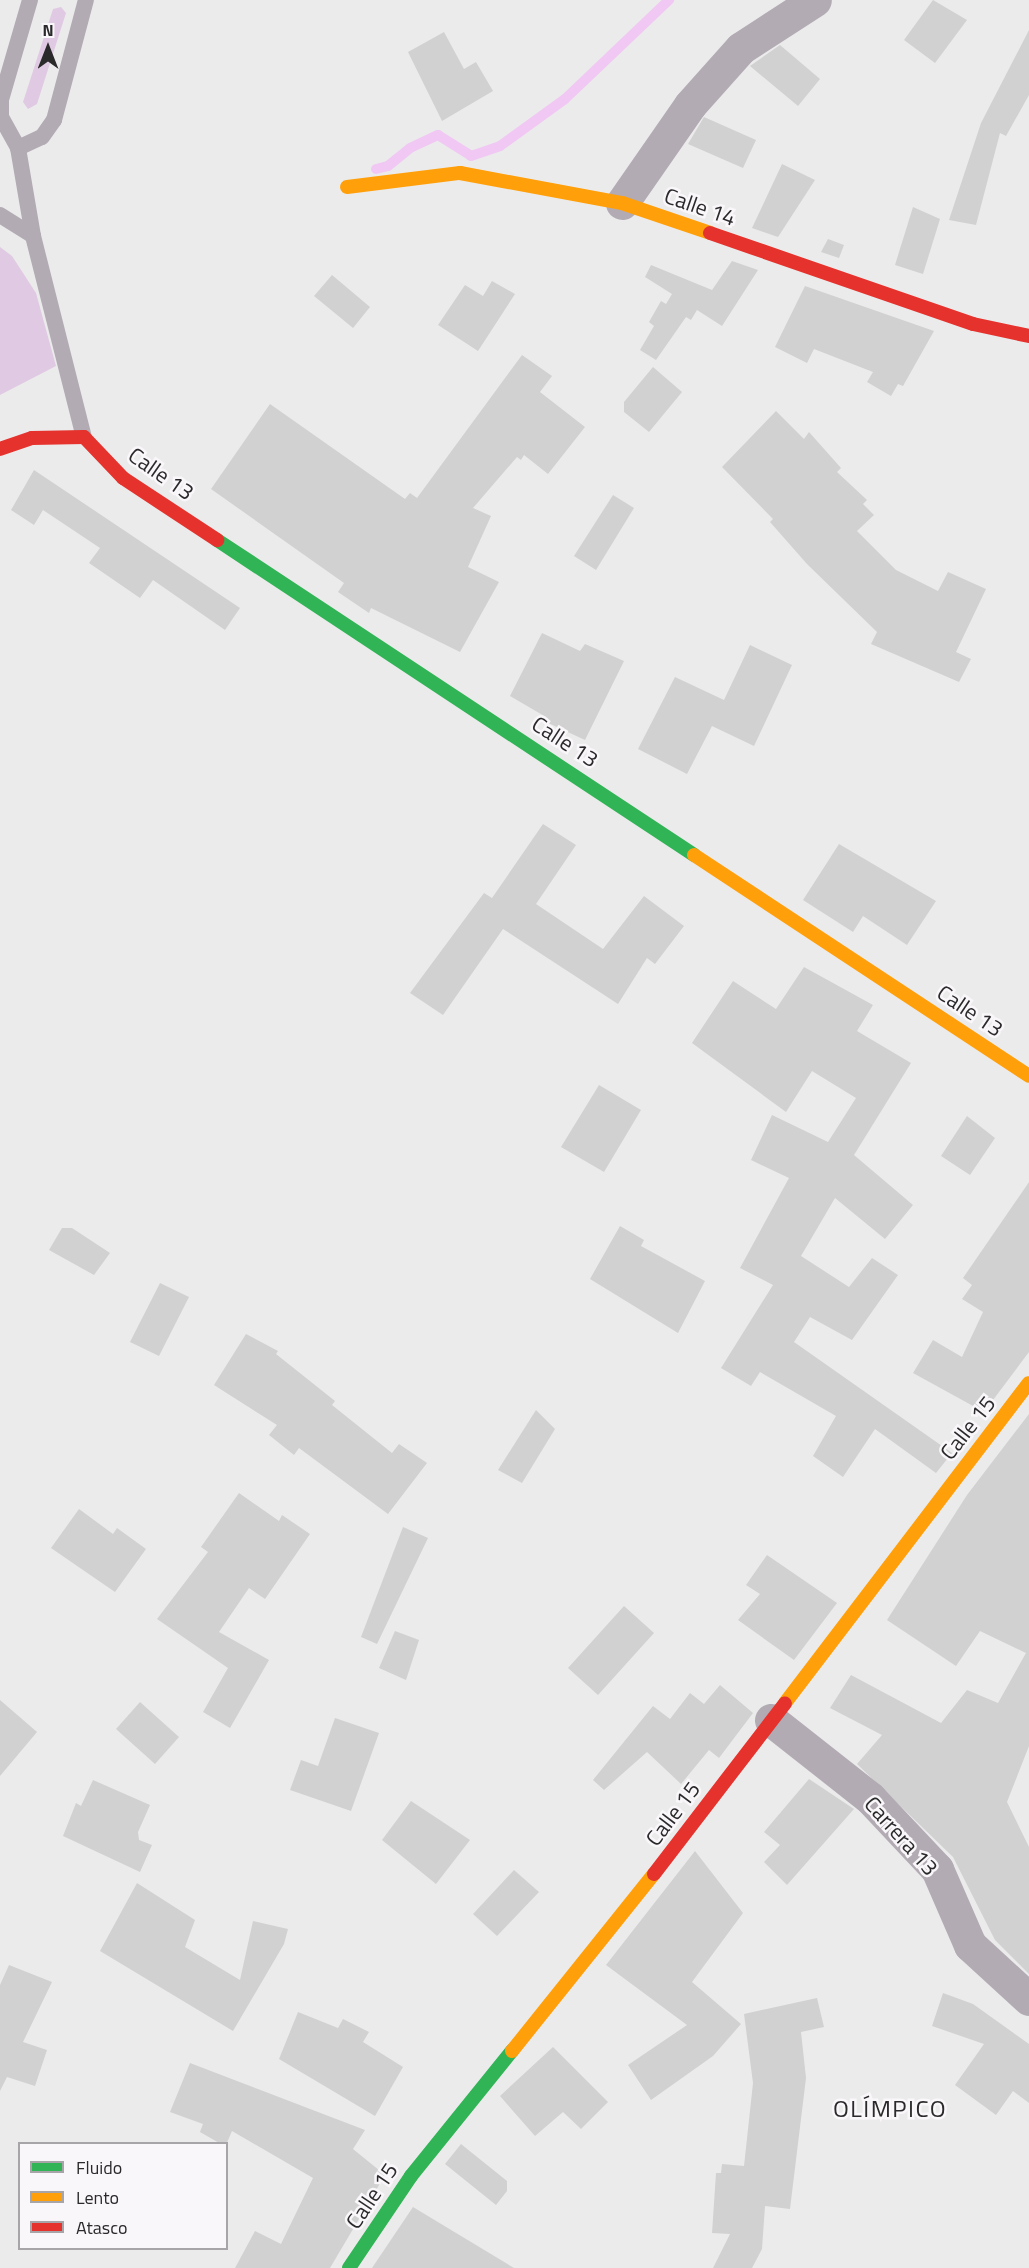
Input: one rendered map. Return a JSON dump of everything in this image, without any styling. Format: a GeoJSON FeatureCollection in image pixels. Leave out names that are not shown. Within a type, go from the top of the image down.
{"type":"FeatureCollection","features":[{"type":"Feature","properties":{"kind":"street"},"geometry":{"type":"LineString","coordinates":[[622,203],[690,105],[741,48],[815,0]]}},
{"type":"Feature","properties":{"kind":"street","name":"Calle 14"},"geometry":{"type":"LineString","coordinates":[[346,187],[460,173],[622,203],[973,324],[1029,336]]}},
{"type":"Feature","properties":{"kind":"street"},"geometry":{"type":"LineString","coordinates":[[0,449],[32,438],[84,437]]}},
{"type":"Feature","properties":{"kind":"street","name":"Calle 13"},"geometry":{"type":"LineString","coordinates":[[84,437],[123,478],[1029,1077]]}},
{"type":"Feature","properties":{"kind":"street","name":"Calle 15"},"geometry":{"type":"LineString","coordinates":[[349,2268],[411,2176],[629,1907],[1029,1383]]}},
{"type":"Feature","properties":{"kind":"street","name":"Carrera 13"},"geometry":{"type":"LineString","coordinates":[[771,1720],[870,1798],[937,1869],[970,1945],[1029,1999]]}},
{"type":"Feature","properties":{"kind":"lane"},"geometry":{"type":"LineString","coordinates":[[30,0],[1,100],[7,134],[18,148],[33,236],[84,437]]}},
{"type":"Feature","properties":{"kind":"lane"},"geometry":{"type":"LineString","coordinates":[[18,148],[42,137],[54,120],[86,0]]}},
{"type":"Feature","properties":{"kind":"lane"},"geometry":{"type":"LineString","coordinates":[[0,215],[33,236]]}},
{"type":"Feature","properties":{"kind":"shaded area"},"geometry":{"type":"Polygon","coordinates":[[[61,7],[66,13],[37,104],[28,109],[23,102],[53,9],[61,7]]]}},
{"type":"Feature","properties":{"kind":"shaded area"},"geometry":{"type":"Polygon","coordinates":[[[0,247],[12,256],[36,293],[56,366],[0,395],[0,247]]]}},
{"type":"Feature","properties":{"kind":"building"},"geometry":{"type":"Polygon","coordinates":[[[933,0],[967,20],[935,63],[904,40],[933,0]]]}},
{"type":"Feature","properties":{"kind":"building"},"geometry":{"type":"Polygon","coordinates":[[[1029,30],[1029,95],[1006,136],[1000,133],[976,225],[949,220],[981,123],[1029,30]]]}},
{"type":"Feature","properties":{"kind":"building"},"geometry":{"type":"Polygon","coordinates":[[[444,32],[464,69],[476,62],[493,91],[442,121],[408,52],[444,32]]]}},
{"type":"Feature","properties":{"kind":"building"},"geometry":{"type":"Polygon","coordinates":[[[780,45],[820,79],[798,106],[750,66],[780,45]]]}},
{"type":"Feature","properties":{"kind":"building"},"geometry":{"type":"Polygon","coordinates":[[[704,117],[756,140],[743,168],[688,144],[704,117]]]}},
{"type":"Feature","properties":{"kind":"building"},"geometry":{"type":"Polygon","coordinates":[[[782,164],[815,180],[778,237],[752,228],[782,164]]]}},
{"type":"Feature","properties":{"kind":"building"},"geometry":{"type":"Polygon","coordinates":[[[913,207],[940,219],[923,274],[895,265],[913,207]]]}},
{"type":"Feature","properties":{"kind":"building"},"geometry":{"type":"Polygon","coordinates":[[[828,239],[844,245],[839,258],[821,252],[828,239]]]}},
{"type":"Feature","properties":{"kind":"building"},"geometry":{"type":"Polygon","coordinates":[[[732,261],[758,270],[722,326],[697,310],[691,320],[686,317],[656,360],[640,350],[654,326],[649,322],[661,301],[666,304],[672,294],[645,277],[651,265],[712,290],[732,261]]]}},
{"type":"Feature","properties":{"kind":"building"},"geometry":{"type":"Polygon","coordinates":[[[332,275],[370,307],[353,328],[314,296],[332,275]]]}},
{"type":"Feature","properties":{"kind":"building"},"geometry":{"type":"Polygon","coordinates":[[[492,281],[515,294],[478,351],[438,325],[465,285],[483,296],[492,281]]]}},
{"type":"Feature","properties":{"kind":"building"},"geometry":{"type":"Polygon","coordinates":[[[805,286],[934,331],[903,386],[898,384],[891,396],[867,382],[873,372],[814,349],[807,363],[775,347],[805,286]]]}},
{"type":"Feature","properties":{"kind":"building"},"geometry":{"type":"Polygon","coordinates":[[[522,355],[552,376],[540,392],[585,427],[548,474],[524,455],[521,460],[517,457],[473,508],[491,516],[468,567],[499,582],[460,652],[371,608],[369,613],[338,592],[344,583],[211,489],[270,404],[405,499],[410,493],[417,498],[522,355]]]}},
{"type":"Feature","properties":{"kind":"building"},"geometry":{"type":"Polygon","coordinates":[[[653,367],[682,392],[649,432],[624,412],[624,402],[653,367]]]}},
{"type":"Feature","properties":{"kind":"building"},"geometry":{"type":"Polygon","coordinates":[[[776,411],[804,439],[809,432],[841,468],[837,472],[867,500],[863,504],[874,515],[857,531],[896,570],[938,591],[948,572],[986,589],[956,652],[971,659],[959,682],[871,644],[877,632],[807,564],[770,522],[773,519],[722,467],[776,411]]]}},
{"type":"Feature","properties":{"kind":"building"},"geometry":{"type":"Polygon","coordinates":[[[34,470],[240,608],[225,630],[153,580],[140,598],[89,563],[100,548],[43,510],[34,525],[11,510],[34,470]]]}},
{"type":"Feature","properties":{"kind":"building"},"geometry":{"type":"Polygon","coordinates":[[[613,495],[634,508],[596,570],[574,556],[613,495]]]}},
{"type":"Feature","properties":{"kind":"building"},"geometry":{"type":"Polygon","coordinates":[[[542,633],[580,651],[585,644],[624,661],[585,740],[544,721],[546,717],[510,696],[542,633]]]}},
{"type":"Feature","properties":{"kind":"building"},"geometry":{"type":"Polygon","coordinates":[[[750,645],[792,665],[754,746],[712,726],[687,774],[638,749],[675,677],[724,700],[750,645]]]}},
{"type":"Feature","properties":{"kind":"building"},"geometry":{"type":"Polygon","coordinates":[[[543,824],[576,845],[536,904],[603,949],[644,896],[684,926],[655,964],[647,958],[618,1004],[503,929],[443,1015],[410,993],[484,893],[492,898],[543,824]]]}},
{"type":"Feature","properties":{"kind":"building"},"geometry":{"type":"Polygon","coordinates":[[[839,844],[936,901],[907,945],[863,916],[853,932],[803,900],[839,844]]]}},
{"type":"Feature","properties":{"kind":"building"},"geometry":{"type":"Polygon","coordinates":[[[804,967],[873,1005],[857,1031],[911,1063],[854,1155],[913,1205],[885,1239],[835,1198],[801,1256],[849,1287],[872,1258],[898,1275],[852,1340],[810,1317],[794,1342],[952,1453],[936,1473],[875,1429],[843,1477],[813,1456],[836,1416],[760,1372],[751,1386],[721,1368],[773,1285],[740,1268],[789,1178],[751,1160],[772,1115],[828,1142],[856,1098],[812,1071],[786,1112],[692,1043],[733,981],[776,1009],[804,967]]]}},
{"type":"Feature","properties":{"kind":"building"},"geometry":{"type":"Polygon","coordinates":[[[599,1085],[641,1110],[604,1172],[561,1147],[599,1085]]]}},
{"type":"Feature","properties":{"kind":"building"},"geometry":{"type":"Polygon","coordinates":[[[967,1116],[995,1138],[970,1175],[941,1156],[967,1116]]]}},
{"type":"Feature","properties":{"kind":"building"},"geometry":{"type":"Polygon","coordinates":[[[1029,1182],[1029,1352],[984,1412],[913,1373],[933,1340],[962,1357],[983,1312],[962,1299],[972,1285],[963,1278],[1029,1182]]]}},
{"type":"Feature","properties":{"kind":"building"},"geometry":{"type":"Polygon","coordinates":[[[620,1226],[644,1240],[641,1246],[705,1281],[678,1333],[590,1279],[620,1226]]]}},
{"type":"Feature","properties":{"kind":"building"},"geometry":{"type":"Polygon","coordinates":[[[62,1228],[72,1228],[110,1253],[94,1275],[49,1250],[62,1228]]]}},
{"type":"Feature","properties":{"kind":"building"},"geometry":{"type":"Polygon","coordinates":[[[160,1283],[189,1297],[159,1356],[130,1342],[160,1283]]]}},
{"type":"Feature","properties":{"kind":"building"},"geometry":{"type":"Polygon","coordinates":[[[246,1334],[278,1351],[276,1354],[335,1401],[332,1405],[392,1453],[399,1444],[427,1463],[388,1514],[299,1448],[294,1455],[269,1435],[277,1425],[214,1385],[246,1334]]]}},
{"type":"Feature","properties":{"kind":"building"},"geometry":{"type":"Polygon","coordinates":[[[536,1410],[555,1429],[522,1483],[498,1470],[536,1410]]]}},
{"type":"Feature","properties":{"kind":"building"},"geometry":{"type":"Polygon","coordinates":[[[1029,1414],[1029,1746],[1007,1802],[1029,1847],[1029,1974],[995,1940],[953,1857],[857,1764],[882,1735],[830,1708],[851,1675],[941,1723],[967,1690],[998,1703],[1026,1653],[980,1631],[956,1666],[887,1620],[967,1495],[1029,1414]]]}},
{"type":"Feature","properties":{"kind":"building"},"geometry":{"type":"Polygon","coordinates":[[[239,1493],[279,1521],[282,1515],[310,1534],[265,1599],[249,1588],[219,1632],[269,1660],[230,1728],[203,1712],[228,1668],[157,1619],[208,1552],[201,1547],[239,1493]]]}},
{"type":"Feature","properties":{"kind":"building"},"geometry":{"type":"Polygon","coordinates":[[[79,1509],[113,1534],[117,1528],[146,1549],[115,1592],[51,1548],[79,1509]]]}},
{"type":"Feature","properties":{"kind":"building"},"geometry":{"type":"Polygon","coordinates":[[[403,1527],[428,1538],[377,1644],[361,1637],[403,1527]]]}},
{"type":"Feature","properties":{"kind":"building"},"geometry":{"type":"Polygon","coordinates":[[[767,1555],[837,1603],[794,1660],[738,1620],[760,1594],[746,1585],[767,1555]]]}},
{"type":"Feature","properties":{"kind":"building"},"geometry":{"type":"Polygon","coordinates":[[[624,1606],[654,1633],[598,1695],[568,1668],[624,1606]]]}},
{"type":"Feature","properties":{"kind":"building"},"geometry":{"type":"Polygon","coordinates":[[[395,1631],[419,1640],[406,1680],[379,1668],[395,1631]]]}},
{"type":"Feature","properties":{"kind":"building"},"geometry":{"type":"Polygon","coordinates":[[[720,1685],[753,1713],[719,1758],[709,1750],[681,1784],[647,1752],[604,1790],[593,1780],[653,1706],[670,1719],[690,1693],[704,1704],[720,1685]]]}},
{"type":"Feature","properties":{"kind":"building"},"geometry":{"type":"Polygon","coordinates":[[[0,1700],[37,1732],[0,1776],[0,1700]]]}},
{"type":"Feature","properties":{"kind":"building"},"geometry":{"type":"Polygon","coordinates":[[[140,1702],[179,1737],[155,1764],[116,1729],[140,1702]]]}},
{"type":"Feature","properties":{"kind":"building"},"geometry":{"type":"Polygon","coordinates":[[[335,1718],[379,1733],[351,1811],[290,1790],[301,1760],[318,1766],[335,1718]]]}},
{"type":"Feature","properties":{"kind":"building"},"geometry":{"type":"Polygon","coordinates":[[[809,1779],[854,1809],[787,1885],[764,1862],[780,1845],[764,1832],[809,1779]]]}},
{"type":"Feature","properties":{"kind":"building"},"geometry":{"type":"Polygon","coordinates":[[[93,1780],[150,1805],[138,1832],[139,1840],[152,1845],[140,1872],[63,1836],[76,1803],[81,1806],[93,1780]]]}},
{"type":"Feature","properties":{"kind":"building"},"geometry":{"type":"Polygon","coordinates":[[[411,1801],[470,1840],[436,1884],[382,1840],[411,1801]]]}},
{"type":"Feature","properties":{"kind":"building"},"geometry":{"type":"Polygon","coordinates":[[[695,1851],[743,1913],[692,1982],[741,2024],[713,2056],[651,2100],[628,2065],[687,2025],[606,1965],[695,1851]]]}},
{"type":"Feature","properties":{"kind":"building"},"geometry":{"type":"Polygon","coordinates":[[[514,1870],[539,1892],[497,1936],[473,1914],[514,1870]]]}},
{"type":"Feature","properties":{"kind":"building"},"geometry":{"type":"Polygon","coordinates":[[[137,1883],[195,1920],[185,1947],[240,1980],[253,1921],[288,1929],[284,1944],[233,2031],[100,1951],[137,1883]]]}},
{"type":"Feature","properties":{"kind":"building"},"geometry":{"type":"Polygon","coordinates":[[[9,1965],[52,1982],[23,2042],[47,2050],[35,2086],[7,2077],[0,2091],[0,1985],[9,1965]]]}},
{"type":"Feature","properties":{"kind":"building"},"geometry":{"type":"Polygon","coordinates":[[[943,1993],[973,2004],[1029,2044],[1029,2103],[1013,2091],[996,2115],[955,2085],[984,2044],[932,2026],[943,1993]]]}},
{"type":"Feature","properties":{"kind":"building"},"geometry":{"type":"Polygon","coordinates":[[[817,1998],[824,2027],[801,2032],[806,2078],[790,2209],[765,2206],[762,2249],[752,2268],[713,2268],[730,2234],[712,2233],[716,2173],[721,2173],[722,2164],[744,2166],[753,2083],[744,2014],[817,1998]]]}},
{"type":"Feature","properties":{"kind":"building"},"geometry":{"type":"Polygon","coordinates":[[[298,2012],[338,2028],[343,2019],[369,2032],[363,2042],[403,2067],[375,2116],[279,2059],[298,2012]]]}},
{"type":"Feature","properties":{"kind":"building"},"geometry":{"type":"Polygon","coordinates":[[[553,2047],[608,2102],[581,2129],[563,2112],[535,2136],[500,2096],[553,2047]]]}},
{"type":"Feature","properties":{"kind":"building"},"geometry":{"type":"Polygon","coordinates":[[[190,2063],[365,2130],[353,2149],[385,2175],[330,2268],[235,2268],[255,2231],[281,2244],[313,2178],[232,2131],[227,2142],[218,2142],[200,2132],[203,2124],[170,2112],[190,2063]]]}},
{"type":"Feature","properties":{"kind":"building"},"geometry":{"type":"Polygon","coordinates":[[[461,2144],[507,2181],[507,2191],[496,2205],[445,2164],[461,2144]]]}},
{"type":"Feature","properties":{"kind":"building"},"geometry":{"type":"Polygon","coordinates":[[[413,2207],[514,2268],[372,2268],[413,2207]]]}},
{"type":"Feature","properties":{"kind":"waterway"},"geometry":{"type":"LineString","coordinates":[[376,169],[388,166],[410,148],[438,135],[471,156],[500,146],[565,99],[669,0]]}},
{"type":"Feature","properties":{"kind":"traffic: fast"},"geometry":{"type":"LineString","coordinates":[[217,540],[694,855]]}},
{"type":"Feature","properties":{"kind":"traffic: fast"},"geometry":{"type":"LineString","coordinates":[[349,2268],[411,2176],[512,2051]]}},
{"type":"Feature","properties":{"kind":"traffic: slow"},"geometry":{"type":"LineString","coordinates":[[347,187],[460,173],[622,203],[710,233]]}},
{"type":"Feature","properties":{"kind":"traffic: slow"},"geometry":{"type":"LineString","coordinates":[[694,855],[1029,1076]]}},
{"type":"Feature","properties":{"kind":"traffic: slow"},"geometry":{"type":"LineString","coordinates":[[785,1703],[1029,1383]]}},
{"type":"Feature","properties":{"kind":"traffic: slow"},"geometry":{"type":"LineString","coordinates":[[512,2051],[654,1874]]}},
{"type":"Feature","properties":{"kind":"traffic: jam"},"geometry":{"type":"LineString","coordinates":[[710,233],[973,324],[1029,336]]}},
{"type":"Feature","properties":{"kind":"traffic: jam"},"geometry":{"type":"LineString","coordinates":[[0,449],[32,438],[84,437],[123,478],[217,540]]}},
{"type":"Feature","properties":{"kind":"traffic: jam"},"geometry":{"type":"LineString","coordinates":[[654,1874],[785,1703]]}},
{"type":"Feature","properties":{"kind":"district","name":"OLÍMPICO"},"geometry":{"type":"Point","coordinates":[890,2109]}}]}
